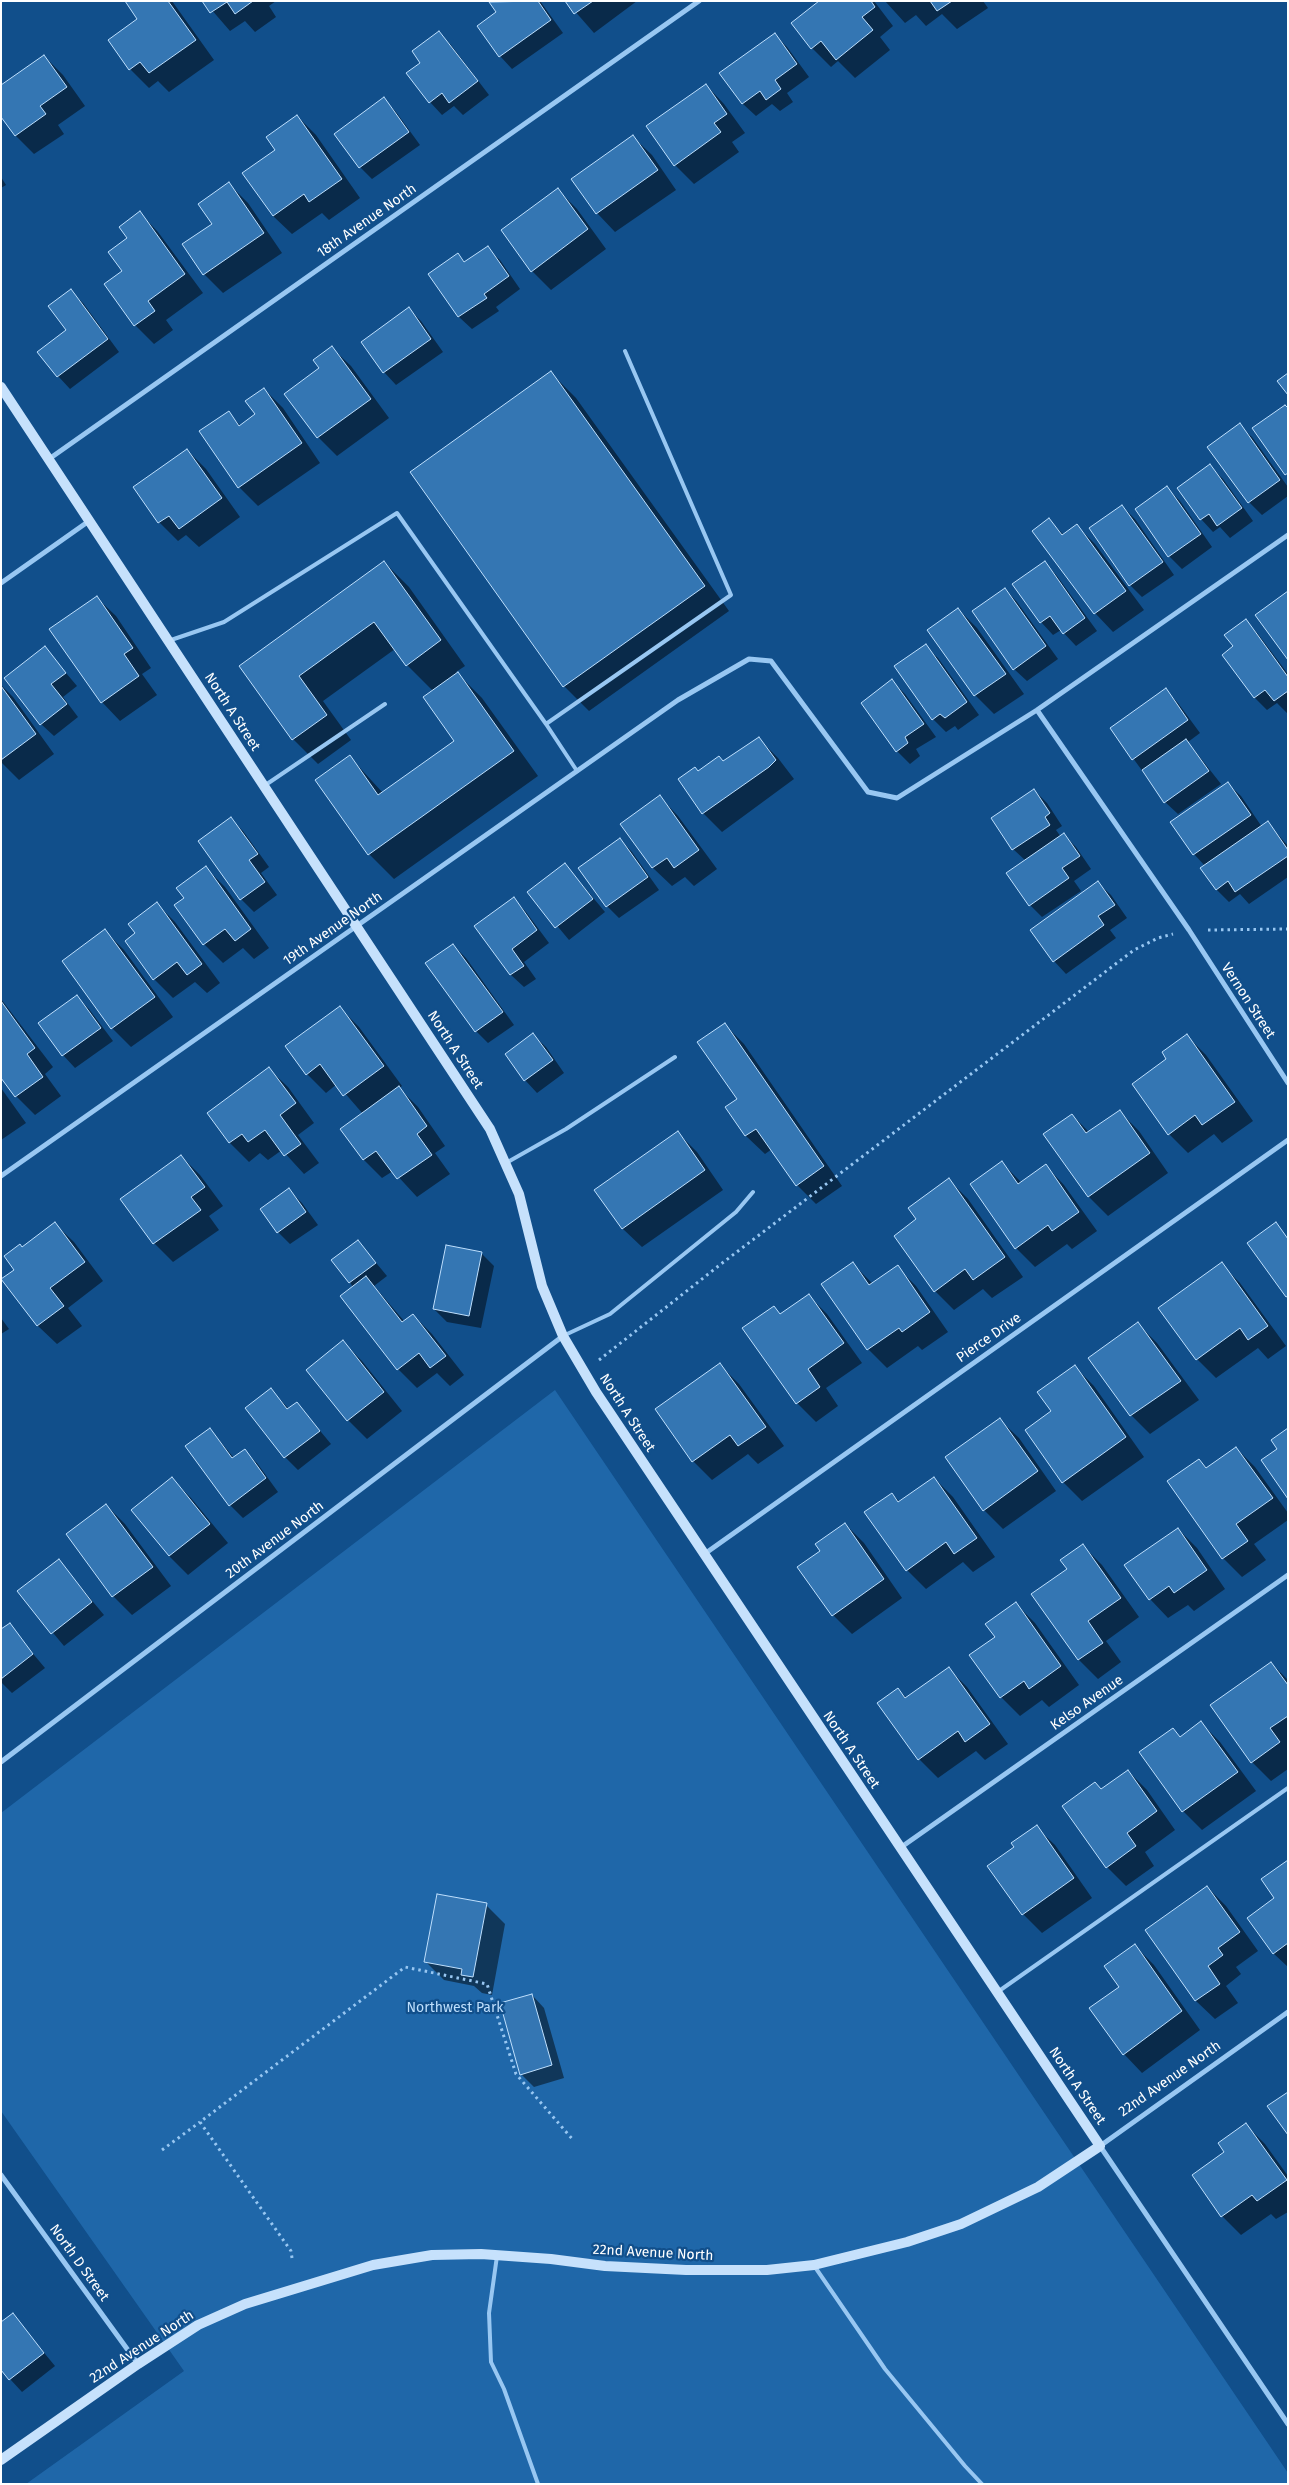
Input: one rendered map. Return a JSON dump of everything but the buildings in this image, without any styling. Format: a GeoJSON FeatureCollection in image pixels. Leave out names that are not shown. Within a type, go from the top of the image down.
{"type":"FeatureCollection","features":[{"type":"Feature","properties":{"kind":"street","name":"18th Avenue North"},"geometry":{"type":"LineString","coordinates":[[48,459],[699,1]]}},
{"type":"Feature","properties":{"kind":"street","name":"North A Street"},"geometry":{"type":"LineString","coordinates":[[1,387],[490,1129],[519,1194],[542,1286],[563,1336],[584,1372],[703,1555],[1288,2424]]}},
{"type":"Feature","properties":{"kind":"street"},"geometry":{"type":"LineString","coordinates":[[1,583],[90,521]]}},
{"type":"Feature","properties":{"kind":"street","name":"19th Avenue North"},"geometry":{"type":"LineString","coordinates":[[1,1176],[678,700],[749,659],[771,661],[868,792],[896,798],[1038,710],[1288,535]]}},
{"type":"Feature","properties":{"kind":"street","name":"Vernon Street"},"geometry":{"type":"LineString","coordinates":[[1038,710],[1189,930],[1288,1083]]}},
{"type":"Feature","properties":{"kind":"street","name":"Pierce Drive"},"geometry":{"type":"LineString","coordinates":[[703,1555],[1288,1140]]}},
{"type":"Feature","properties":{"kind":"street","name":"20th Avenue North"},"geometry":{"type":"LineString","coordinates":[[1,1762],[563,1336]]}},
{"type":"Feature","properties":{"kind":"street","name":"Kelso Avenue"},"geometry":{"type":"LineString","coordinates":[[900,1848],[1288,1575]]}},
{"type":"Feature","properties":{"kind":"street","name":"22nd Avenue North"},"geometry":{"type":"LineString","coordinates":[[1,2460],[138,2364],[198,2325],[245,2304],[373,2265],[432,2255],[497,2255],[551,2258],[605,2266],[686,2270],[767,2270],[814,2265],[907,2242],[961,2224],[1038,2187],[1100,2146],[1288,2012]]}},
{"type":"Feature","properties":{"kind":"street","name":"North D Street"},"geometry":{"type":"LineString","coordinates":[[1,2175],[138,2364]]}},
{"type":"Feature","properties":{"kind":"lane"},"geometry":{"type":"LineString","coordinates":[[546,724],[731,595],[625,352]]}},
{"type":"Feature","properties":{"kind":"lane"},"geometry":{"type":"LineString","coordinates":[[168,641],[224,622],[397,512],[577,771]]}},
{"type":"Feature","properties":{"kind":"lane"},"geometry":{"type":"LineString","coordinates":[[264,786],[385,704]]}},
{"type":"Feature","properties":{"kind":"lane"},"geometry":{"type":"LineString","coordinates":[[506,1163],[566,1129],[675,1057]]}},
{"type":"Feature","properties":{"kind":"lane"},"geometry":{"type":"LineString","coordinates":[[563,1336],[610,1314],[736,1212],[753,1192]]}},
{"type":"Feature","properties":{"kind":"lane"},"geometry":{"type":"LineString","coordinates":[[997,1992],[1288,1788]]}},
{"type":"Feature","properties":{"kind":"lane"},"geometry":{"type":"LineString","coordinates":[[497,2255],[489,2313],[491,2362],[504,2389],[538,2484]]}},
{"type":"Feature","properties":{"kind":"lane"},"geometry":{"type":"LineString","coordinates":[[814,2265],[885,2369],[982,2484]]}},
{"type":"Feature","properties":{"kind":"path"},"geometry":{"type":"LineString","coordinates":[[584,1372],[721,1264],[1134,950],[1158,938],[1189,930],[1288,929]]}},
{"type":"Feature","properties":{"kind":"path"},"geometry":{"type":"LineString","coordinates":[[162,2150],[405,1966],[487,1984],[516,2074],[574,2140]]}},
{"type":"Feature","properties":{"kind":"path"},"geometry":{"type":"LineString","coordinates":[[200,2122],[291,2251],[292,2258]]}},
{"type":"Feature","properties":{"kind":"green space","name":"Northwest Park"},"geometry":{"type":"Polygon","coordinates":[[[555,1390],[1288,2473],[1288,2484],[26,2484],[184,2371],[1,2111],[1,1813],[555,1390]]]}}]}
